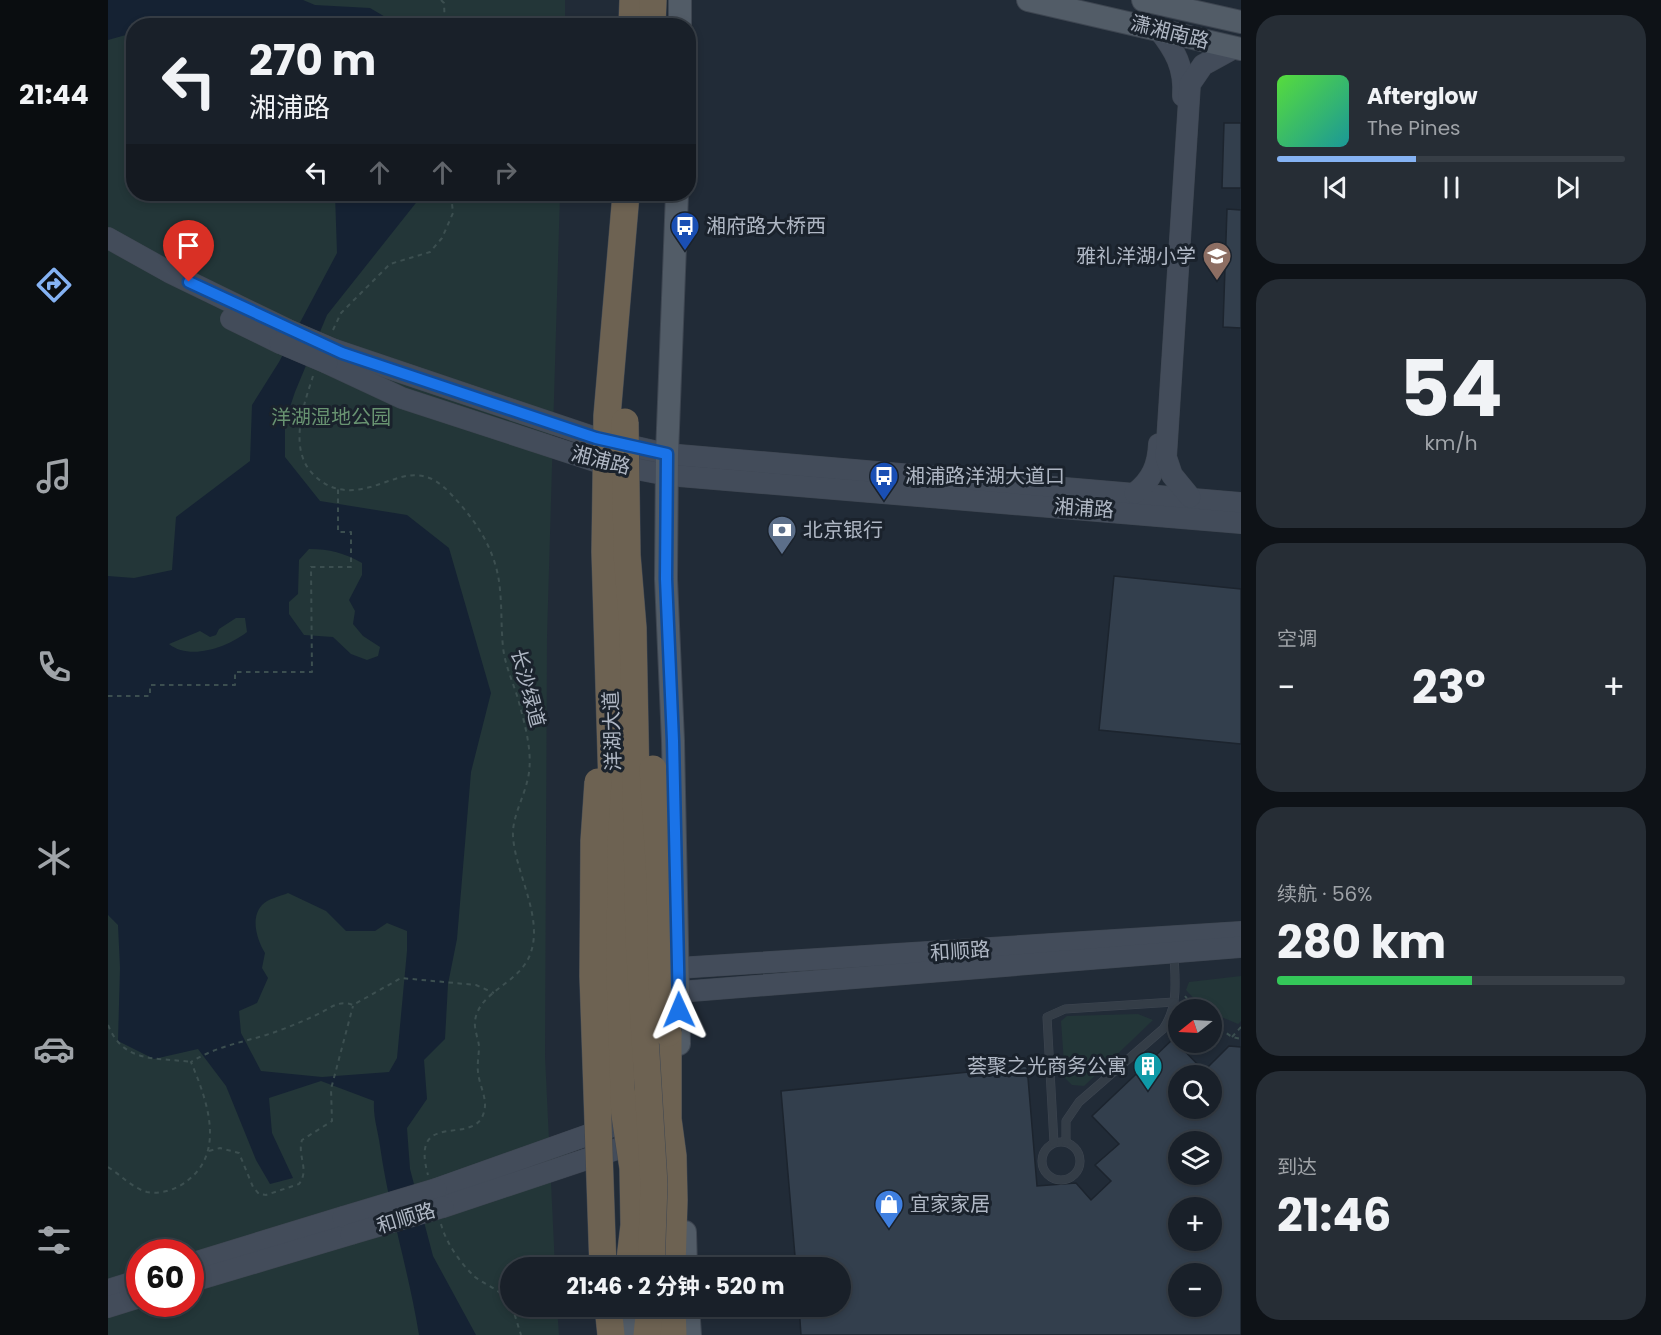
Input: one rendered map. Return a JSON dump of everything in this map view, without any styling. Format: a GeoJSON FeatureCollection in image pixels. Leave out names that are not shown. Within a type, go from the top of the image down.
{"type":"FeatureCollection","features":[{"type":"Feature","properties":{"kind":"highway"},"geometry":{"type":"LineString","coordinates":[[630,18],[631,0]]}},
{"type":"Feature","properties":{"kind":"highway"},"geometry":{"type":"LineString","coordinates":[[652,18],[653,0]]}},
{"type":"Feature","properties":{"kind":"highway","name":"洋湖大道"},"geometry":{"type":"LineString","coordinates":[[625,201],[607,416],[607,616],[621,1089],[633,1168],[633,1225],[629,1257]]}},
{"type":"Feature","properties":{"kind":"highway","name":"洋湖大道"},"geometry":{"type":"LineString","coordinates":[[643,201],[624,414],[627,555],[633,628],[639,940],[654,1184],[651,1257]]}},
{"type":"Feature","properties":{"kind":"highway"},"geometry":{"type":"LineString","coordinates":[[602,1257],[598,1184],[593,912],[594,841],[608,662],[607,616]]}},
{"type":"Feature","properties":{"kind":"highway"},"geometry":{"type":"LineString","coordinates":[[633,628],[644,678],[653,767],[660,878],[662,986],[668,1033],[668,1119],[673,1156],[672,1257]]}},
{"type":"Feature","properties":{"kind":"highway"},"geometry":{"type":"LineString","coordinates":[[609,1317],[611,1335]]}},
{"type":"Feature","properties":{"kind":"highway"},"geometry":{"type":"LineString","coordinates":[[622,1335],[624,1317]]}},
{"type":"Feature","properties":{"kind":"highway"},"geometry":{"type":"LineString","coordinates":[[658,1317],[671,1335]]}},
{"type":"Feature","properties":{"kind":"highway"},"geometry":{"type":"LineString","coordinates":[[671,1335],[672,1317]]}},
{"type":"Feature","properties":{"kind":"main road"},"geometry":{"type":"LineString","coordinates":[[680,0],[680,18]]}},
{"type":"Feature","properties":{"kind":"main road","name":"潇湘南路"},"geometry":{"type":"LineString","coordinates":[[1028,0],[1237,48]]}},
{"type":"Feature","properties":{"kind":"main road","name":"潇湘南路"},"geometry":{"type":"LineString","coordinates":[[1143,0],[1241,22]]}},
{"type":"Feature","properties":{"kind":"main road"},"geometry":{"type":"LineString","coordinates":[[1135,493],[1150,478],[1158,457],[1184,80],[1176,56],[1158,29]]}},
{"type":"Feature","properties":{"kind":"main road"},"geometry":{"type":"LineString","coordinates":[[1190,497],[1172,475],[1166,457],[1190,84],[1194,75],[1210,59],[1237,48]]}},
{"type":"Feature","properties":{"kind":"main road"},"geometry":{"type":"LineString","coordinates":[[614,201],[595,461],[606,942],[616,1125],[620,1148],[627,1257]]}},
{"type":"Feature","properties":{"kind":"main road"},"geometry":{"type":"LineString","coordinates":[[676,201],[667,465],[666,579],[686,1257]]}},
{"type":"Feature","properties":{"kind":"main road","name":"湘浦路"},"geometry":{"type":"LineString","coordinates":[[108,238],[283,336]]}},
{"type":"Feature","properties":{"kind":"main road","name":"湘浦路"},"geometry":{"type":"LineString","coordinates":[[108,255],[169,289],[327,354],[596,438],[667,465],[1241,523]]}},
{"type":"Feature","properties":{"kind":"main road","name":"湘浦路"},"geometry":{"type":"LineString","coordinates":[[327,354],[402,398],[595,461],[1135,493],[1241,503]]}},
{"type":"Feature","properties":{"kind":"main road","name":"和顺路"},"geometry":{"type":"LineString","coordinates":[[678,968],[1241,932]]}},
{"type":"Feature","properties":{"kind":"main road","name":"和顺路"},"geometry":{"type":"LineString","coordinates":[[679,992],[1241,946]]}},
{"type":"Feature","properties":{"kind":"main road","name":"和顺路"},"geometry":{"type":"LineString","coordinates":[[437,1199],[616,1125]]}},
{"type":"Feature","properties":{"kind":"main road","name":"和顺路"},"geometry":{"type":"LineString","coordinates":[[204,1277],[347,1226],[620,1148]]}},
{"type":"Feature","properties":{"kind":"main road","name":"和顺路"},"geometry":{"type":"LineString","coordinates":[[204,1261],[347,1226]]}},
{"type":"Feature","properties":{"kind":"main road"},"geometry":{"type":"LineString","coordinates":[[108,1290],[126,1285]]}},
{"type":"Feature","properties":{"kind":"main road"},"geometry":{"type":"LineString","coordinates":[[108,1307],[126,1301]]}},
{"type":"Feature","properties":{"kind":"main road"},"geometry":{"type":"LineString","coordinates":[[632,1317],[633,1335]]}},
{"type":"Feature","properties":{"kind":"main road"},"geometry":{"type":"LineString","coordinates":[[671,1335],[682,1317]]}},
{"type":"Feature","properties":{"kind":"lane"},"geometry":{"type":"LineString","coordinates":[[1173,953],[1174,999]]}},
{"type":"Feature","properties":{"kind":"lane"},"geometry":{"type":"LineString","coordinates":[[1054,1143],[1047,1017],[1065,1009],[1168,1002]]}},
{"type":"Feature","properties":{"kind":"lane"},"geometry":{"type":"LineString","coordinates":[[1066,1142],[1066,1121],[1079,1102],[1163,1029],[1168,1022]]}},
{"type":"Feature","properties":{"kind":"lane"},"geometry":{"type":"LineString","coordinates":[[1066,1142],[1077,1150],[1080,1162],[1075,1174],[1063,1180],[1051,1177],[1042,1162],[1045,1150],[1054,1143],[1066,1142]]}},
{"type":"Feature","properties":{"kind":"path"},"geometry":{"type":"LineString","coordinates":[[441,0],[444,3],[445,18]]}},
{"type":"Feature","properties":{"kind":"path"},"geometry":{"type":"LineString","coordinates":[[108,696],[150,696],[150,685],[235,685],[235,672],[312,672],[312,567],[351,567],[351,532],[338,532],[338,489],[325,485],[312,474],[300,450],[299,432],[341,313],[390,264],[430,252],[442,238],[453,213],[452,201]]}},
{"type":"Feature","properties":{"kind":"path","name":"长沙绿道"},"geometry":{"type":"LineString","coordinates":[[338,489],[357,489],[400,476],[429,477],[448,490],[486,537],[495,560],[500,587],[503,647],[529,742],[529,778],[513,836],[534,927],[532,950],[523,970],[478,1009],[474,1024],[479,1044],[478,1072],[486,1104],[483,1116],[474,1125],[438,1132],[430,1138],[424,1147],[424,1162],[456,1254],[475,1276],[500,1293]]}},
{"type":"Feature","properties":{"kind":"path"},"geometry":{"type":"LineString","coordinates":[[209,1151],[220,1148],[239,1153],[253,1187],[259,1194],[266,1195],[299,1184],[304,1170],[299,1149],[302,1140],[314,1130],[332,1121],[331,1089],[353,1005],[401,978],[454,982],[465,986],[476,985],[494,993]]}},
{"type":"Feature","properties":{"kind":"path"},"geometry":{"type":"LineString","coordinates":[[108,1025],[114,1039],[134,1054],[191,1062],[210,1050],[267,1035],[318,1015],[337,1003],[344,1002],[353,1005]]}},
{"type":"Feature","properties":{"kind":"path"},"geometry":{"type":"LineString","coordinates":[[1232,1037],[1241,1028]]}},
{"type":"Feature","properties":{"kind":"path"},"geometry":{"type":"LineString","coordinates":[[1222,1030],[1232,1037],[1241,1039]]}},
{"type":"Feature","properties":{"kind":"path"},"geometry":{"type":"LineString","coordinates":[[108,1167],[136,1188],[150,1193],[167,1191],[182,1185],[199,1172],[209,1151],[210,1131],[207,1107],[191,1062]]}},
{"type":"Feature","properties":{"kind":"path"},"geometry":{"type":"LineString","coordinates":[[515,1317],[521,1335]]}},
{"type":"Feature","properties":{"kind":"green space","name":"洋湖湿地公园"},"geometry":{"type":"Polygon","coordinates":[[[108,0],[565,0],[565,18],[126,18],[126,201],[560,201],[547,637],[545,1056],[555,1257],[500,1257],[500,1317],[558,1317],[559,1335],[108,1335],[108,0]]]}},
{"type":"Feature","properties":{"kind":"green space"},"geometry":{"type":"Polygon","coordinates":[[[1241,976],[1241,1021],[1238,1024],[1222,1017],[1222,999],[1194,999],[1186,990],[1189,982],[1241,976]]]}},
{"type":"Feature","properties":{"kind":"green space"},"geometry":{"type":"Polygon","coordinates":[[[1138,1014],[1153,1020],[1084,1086],[1072,1085],[1065,1078],[1061,1021],[1067,1016],[1138,1014]]]}},
{"type":"Feature","properties":{"kind":"water"},"geometry":{"type":"Polygon","coordinates":[[[108,0],[303,0],[315,5],[370,8],[387,18],[126,18],[126,35],[108,40],[108,0]]]}},
{"type":"Feature","properties":{"kind":"water"},"geometry":{"type":"Polygon","coordinates":[[[335,201],[417,201],[327,315],[285,422],[285,457],[320,501],[407,515],[449,548],[491,693],[471,772],[457,939],[448,984],[445,1039],[424,1060],[427,1099],[407,1128],[410,1169],[433,1256],[476,1335],[419,1335],[384,1170],[374,1101],[321,1081],[269,1098],[272,1133],[293,1178],[270,1184],[256,1160],[226,1086],[198,1049],[154,1059],[118,1041],[120,968],[118,925],[108,915],[108,576],[134,578],[172,570],[176,517],[250,461],[252,405],[279,362],[337,253],[335,201]],[[309,549],[299,560],[298,594],[289,602],[289,614],[304,635],[333,637],[351,654],[367,660],[378,656],[380,647],[363,636],[353,624],[355,611],[349,600],[362,575],[362,563],[337,552],[309,549]],[[236,618],[219,629],[216,635],[210,637],[200,631],[169,644],[178,649],[198,652],[220,647],[247,632],[245,618],[236,618]],[[288,893],[267,901],[258,910],[256,929],[265,953],[262,968],[268,978],[257,1003],[239,1011],[241,1033],[261,1071],[322,1077],[389,1072],[397,1058],[407,931],[387,923],[375,931],[346,931],[326,911],[288,893]]]}},
{"type":"Feature","properties":{"kind":"building"},"geometry":{"type":"Polygon","coordinates":[[[1224,123],[1241,123],[1241,188],[1222,188],[1224,123]]]}},
{"type":"Feature","properties":{"kind":"building"},"geometry":{"type":"Polygon","coordinates":[[[1227,209],[1241,210],[1241,328],[1223,327],[1227,209]]]}},
{"type":"Feature","properties":{"kind":"building"},"geometry":{"type":"Polygon","coordinates":[[[1114,576],[1241,589],[1241,744],[1099,730],[1114,576]]]}},
{"type":"Feature","properties":{"kind":"building"},"geometry":{"type":"Polygon","coordinates":[[[1168,1044],[1168,1053],[1187,1053],[1198,1065],[1168,1065],[1168,1119],[1222,1119],[1222,1065],[1210,1065],[1229,1046],[1241,1047],[1241,1335],[801,1335],[800,1317],[851,1317],[851,1257],[795,1257],[781,1091],[1027,1066],[1037,1186],[1076,1183],[1091,1200],[1111,1181],[1095,1165],[1119,1144],[1092,1116],[1168,1044]]]}},
{"type":"Feature","properties":{"kind":"place","name":"湘府路大桥西"},"geometry":{"type":"Point","coordinates":[685,252]}},
{"type":"Feature","properties":{"kind":"place","name":"雅礼洋湖小学"},"geometry":{"type":"Point","coordinates":[1217,282]}},
{"type":"Feature","properties":{"kind":"place","name":"湘浦路洋湖大道口"},"geometry":{"type":"Point","coordinates":[884,502]}},
{"type":"Feature","properties":{"kind":"place","name":"北京银行"},"geometry":{"type":"Point","coordinates":[782,556]}},
{"type":"Feature","properties":{"kind":"place","name":"荟聚之光商务公寓"},"geometry":{"type":"Point","coordinates":[1148,1092]}},
{"type":"Feature","properties":{"kind":"place","name":"宜家家居"},"geometry":{"type":"Point","coordinates":[889,1230]}},
{"type":"Feature","properties":{"kind":"route"},"geometry":{"type":"LineString","coordinates":[[189,282],[286,329],[342,353],[596,438],[667,454],[666,579],[673,741],[679,1010]]}}]}
